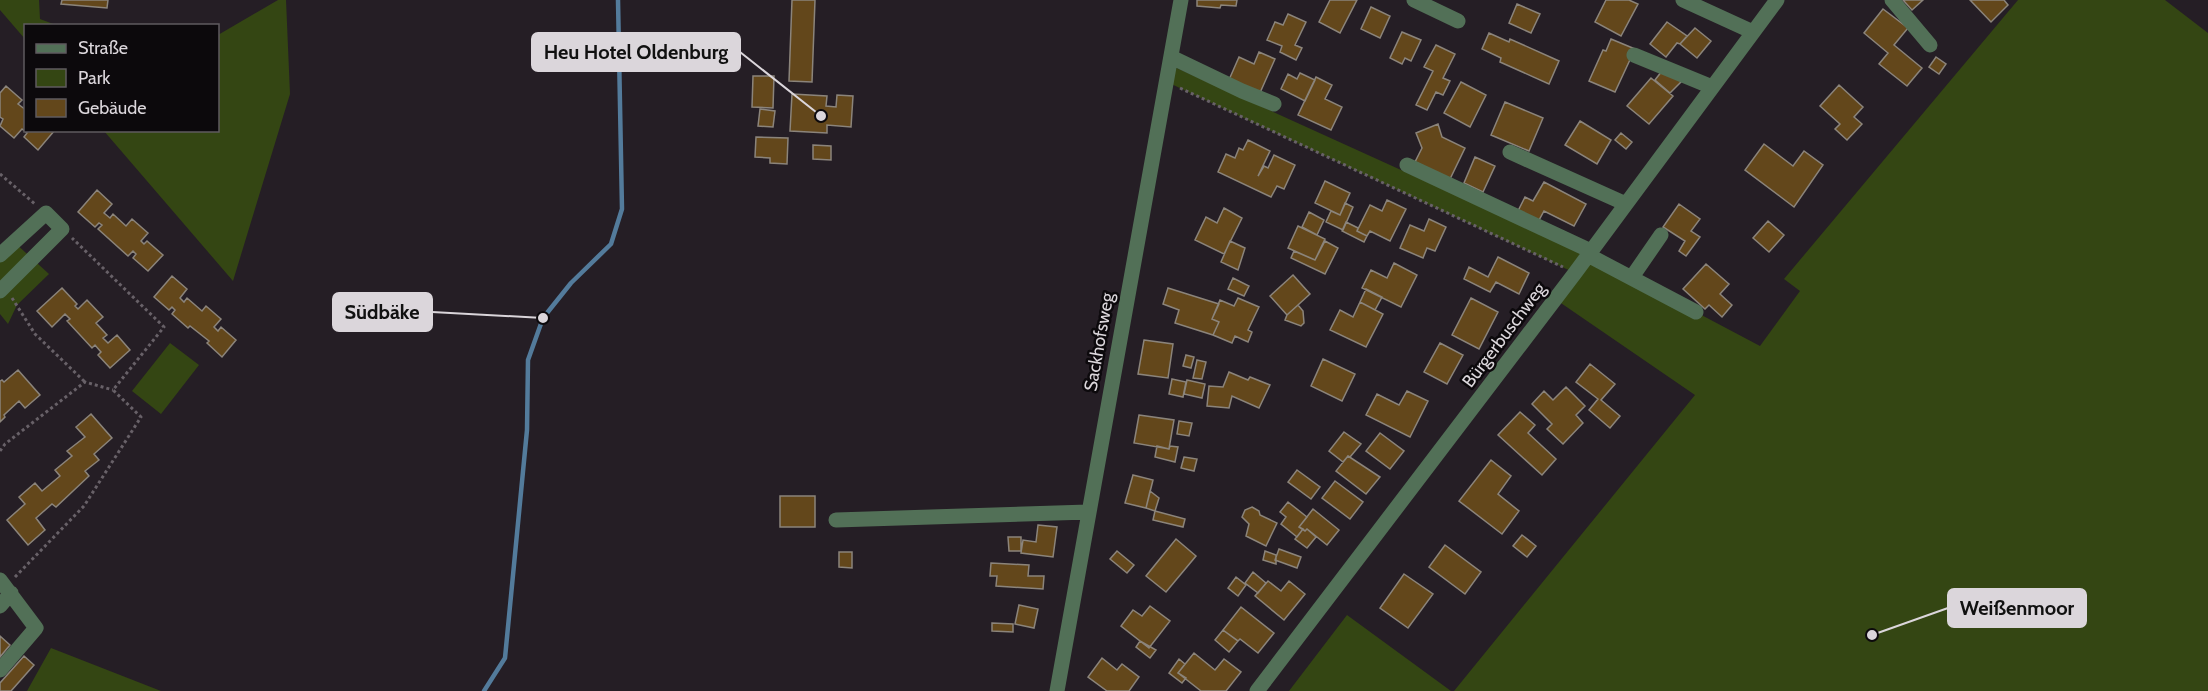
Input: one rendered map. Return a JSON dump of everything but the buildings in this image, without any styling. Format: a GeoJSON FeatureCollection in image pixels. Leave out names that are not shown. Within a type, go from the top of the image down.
{"type":"FeatureCollection","features":[{"type":"Feature","properties":{"kind":"street","name":"Sackhofsweg"},"geometry":{"type":"LineString","coordinates":[[1057,691],[1151,156],[1181,0]]}},
{"type":"Feature","properties":{"kind":"street"},"geometry":{"type":"LineString","coordinates":[[1414,0],[1458,21]]}},
{"type":"Feature","properties":{"kind":"street"},"geometry":{"type":"LineString","coordinates":[[1683,0],[1755,28]]}},
{"type":"Feature","properties":{"kind":"street"},"geometry":{"type":"LineString","coordinates":[[1703,0],[1755,28]]}},
{"type":"Feature","properties":{"kind":"street","name":"Bürgerbuschweg"},"geometry":{"type":"LineString","coordinates":[[1257,691],[1575,273],[1777,0]]}},
{"type":"Feature","properties":{"kind":"street"},"geometry":{"type":"LineString","coordinates":[[1892,0],[1930,45]]}},
{"type":"Feature","properties":{"kind":"street"},"geometry":{"type":"LineString","coordinates":[[1634,55],[1712,87]]}},
{"type":"Feature","properties":{"kind":"street"},"geometry":{"type":"LineString","coordinates":[[1171,57],[1274,104]]}},
{"type":"Feature","properties":{"kind":"street"},"geometry":{"type":"LineString","coordinates":[[1510,152],[1626,204]]}},
{"type":"Feature","properties":{"kind":"street"},"geometry":{"type":"LineString","coordinates":[[1407,165],[1590,253],[1696,312]]}},
{"type":"Feature","properties":{"kind":"street"},"geometry":{"type":"LineString","coordinates":[[0,255],[46,213],[63,229],[3,289]]}},
{"type":"Feature","properties":{"kind":"street"},"geometry":{"type":"LineString","coordinates":[[1632,277],[1661,235]]}},
{"type":"Feature","properties":{"kind":"street"},"geometry":{"type":"LineString","coordinates":[[836,520],[1088,512]]}},
{"type":"Feature","properties":{"kind":"street"},"geometry":{"type":"LineString","coordinates":[[0,606],[5,587]]}},
{"type":"Feature","properties":{"kind":"street"},"geometry":{"type":"LineString","coordinates":[[0,670],[36,628],[5,587]]}},
{"type":"Feature","properties":{"kind":"path"},"geometry":{"type":"LineString","coordinates":[[1167,82],[1575,273]]}},
{"type":"Feature","properties":{"kind":"path"},"geometry":{"type":"LineString","coordinates":[[0,174],[46,213]]}},
{"type":"Feature","properties":{"kind":"path"},"geometry":{"type":"LineString","coordinates":[[63,229],[164,327],[113,390]]}},
{"type":"Feature","properties":{"kind":"path"},"geometry":{"type":"LineString","coordinates":[[3,289],[35,334],[85,382],[113,390],[141,417],[84,506],[5,587]]}},
{"type":"Feature","properties":{"kind":"path"},"geometry":{"type":"LineString","coordinates":[[0,451],[5,444],[85,382]]}},
{"type":"Feature","properties":{"kind":"green space"},"geometry":{"type":"Polygon","coordinates":[[[0,0],[39,0],[40,19],[53,24],[24,24],[24,38],[0,10],[0,0]]]}},
{"type":"Feature","properties":{"kind":"green space"},"geometry":{"type":"Polygon","coordinates":[[[278,0],[286,0],[290,94],[233,281],[105,132],[219,132],[219,34],[278,0]]]}},
{"type":"Feature","properties":{"kind":"green space"},"geometry":{"type":"Polygon","coordinates":[[[2018,0],[2165,0],[2208,33],[2208,691],[1454,691],[1695,395],[1555,299],[1575,273],[1167,82],[1170,65],[1588,255],[1760,346],[1800,291],[1784,279],[2018,0]]]}},
{"type":"Feature","properties":{"kind":"green space"},"geometry":{"type":"Polygon","coordinates":[[[14,242],[49,274],[17,305],[8,324],[0,314],[0,255],[14,242]]]}},
{"type":"Feature","properties":{"kind":"green space"},"geometry":{"type":"Polygon","coordinates":[[[170,343],[199,365],[161,414],[132,391],[170,343]]]}},
{"type":"Feature","properties":{"kind":"green space"},"geometry":{"type":"Polygon","coordinates":[[[1347,615],[1451,691],[1289,691],[1347,615]]]}},
{"type":"Feature","properties":{"kind":"green space"},"geometry":{"type":"Polygon","coordinates":[[[51,648],[161,691],[27,691],[51,648]]]}},
{"type":"Feature","properties":{"kind":"waterway"},"geometry":{"type":"LineString","coordinates":[[484,691],[505,658],[527,430],[528,360],[543,318],[571,283],[611,244],[622,209],[618,0]]}},
{"type":"Feature","properties":{"kind":"place","name":"Heu Hotel Oldenburg"},"geometry":{"type":"Point","coordinates":[821,116]}},
{"type":"Feature","properties":{"kind":"place","name":"Südbäke"},"geometry":{"type":"Point","coordinates":[543,318]}},
{"type":"Feature","properties":{"kind":"place","name":"Weißenmoor"},"geometry":{"type":"Point","coordinates":[1872,635]}}]}
